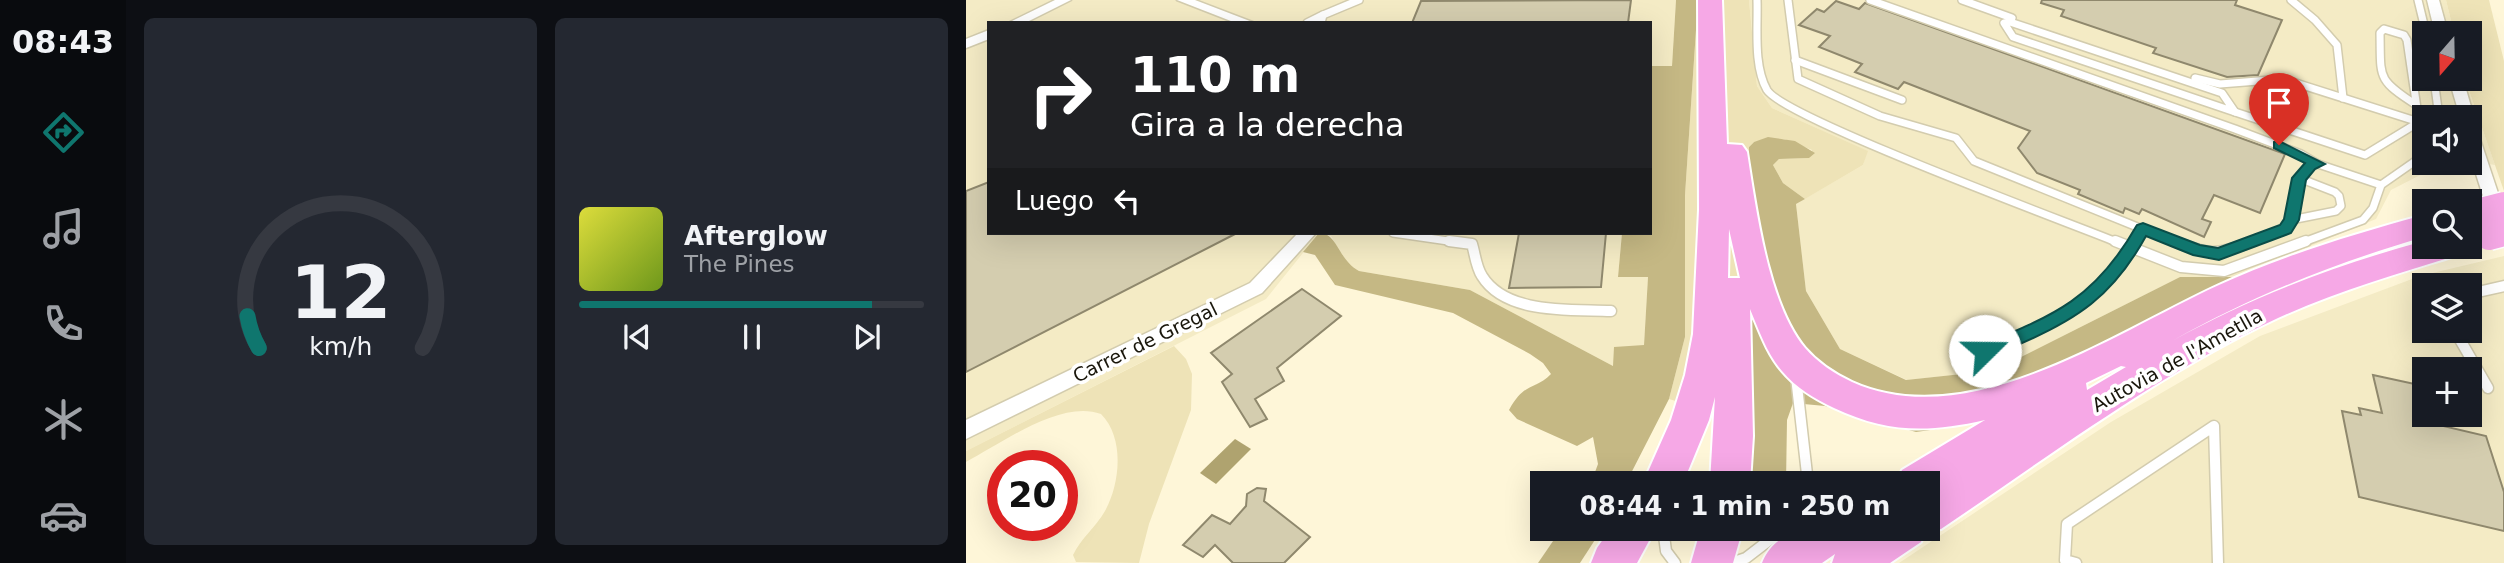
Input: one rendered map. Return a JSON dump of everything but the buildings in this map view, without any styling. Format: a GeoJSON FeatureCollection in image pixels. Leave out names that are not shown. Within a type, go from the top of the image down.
{"type":"FeatureCollection","features":[{"type":"Feature","properties":{"kind":"highway"},"geometry":{"type":"LineString","coordinates":[[1668,471],[1690,420],[1703,374],[1710,334],[1714,210],[1710,0]]}},
{"type":"Feature","properties":{"kind":"highway"},"geometry":{"type":"LineString","coordinates":[[1727,0],[1733,98],[1734,413],[1731,471]]}},
{"type":"Feature","properties":{"kind":"highway"},"geometry":{"type":"LineString","coordinates":[[1732,152],[1757,278],[1769,312],[1791,357],[1812,377],[1841,396],[1877,409],[1928,414],[1951,412],[1990,403],[2142,341]]}},
{"type":"Feature","properties":{"kind":"highway"},"geometry":{"type":"LineString","coordinates":[[2487,232],[2504,206]]}},
{"type":"Feature","properties":{"kind":"highway","name":"Autovia de l'Ametlla"},"geometry":{"type":"LineString","coordinates":[[1935,471],[2142,341],[2211,304],[2334,251],[2412,229]]}},
{"type":"Feature","properties":{"kind":"highway","name":"Autovia de l'Ametlla"},"geometry":{"type":"LineString","coordinates":[[1940,507],[2145,374],[2244,319],[2361,274],[2412,258]]}},
{"type":"Feature","properties":{"kind":"highway"},"geometry":{"type":"LineString","coordinates":[[1612,563],[1627,541]]}},
{"type":"Feature","properties":{"kind":"highway"},"geometry":{"type":"LineString","coordinates":[[1712,563],[1718,541]]}},
{"type":"Feature","properties":{"kind":"highway"},"geometry":{"type":"LineString","coordinates":[[1783,563],[1819,541]]}},
{"type":"Feature","properties":{"kind":"highway"},"geometry":{"type":"LineString","coordinates":[[1853,563],[1886,541]]}},
{"type":"Feature","properties":{"kind":"street"},"geometry":{"type":"LineString","coordinates":[[1018,21],[1065,0]]}},
{"type":"Feature","properties":{"kind":"street"},"geometry":{"type":"LineString","coordinates":[[1183,0],[1243,21]]}},
{"type":"Feature","properties":{"kind":"street"},"geometry":{"type":"LineString","coordinates":[[2433,0],[2439,21]]}},
{"type":"Feature","properties":{"kind":"street"},"geometry":{"type":"LineString","coordinates":[[966,44],[987,35]]}},
{"type":"Feature","properties":{"kind":"street"},"geometry":{"type":"LineString","coordinates":[[2477,175],[2487,232]]}},
{"type":"Feature","properties":{"kind":"street","name":"Carrer de Gregal"},"geometry":{"type":"LineString","coordinates":[[966,430],[1256,288],[1306,235]]}},
{"type":"Feature","properties":{"kind":"lane"},"geometry":{"type":"LineString","coordinates":[[1322,19],[1360,0]]}},
{"type":"Feature","properties":{"kind":"lane"},"geometry":{"type":"LineString","coordinates":[[1757,0],[1760,69],[1768,92],[1803,114],[1868,143],[2181,267],[2224,271],[2363,220],[2372,208],[2381,185],[2412,163]]}},
{"type":"Feature","properties":{"kind":"lane"},"geometry":{"type":"LineString","coordinates":[[1788,0],[1798,79],[1806,84],[1880,116],[1956,138],[1974,161],[2198,251],[2219,254],[2286,229],[2291,220],[2299,178],[2311,165],[2318,164]]}},
{"type":"Feature","properties":{"kind":"lane"},"geometry":{"type":"LineString","coordinates":[[1870,0],[2235,129],[2301,154],[2318,164],[2381,185]]}},
{"type":"Feature","properties":{"kind":"lane"},"geometry":{"type":"LineString","coordinates":[[1962,0],[2198,79],[2220,84],[2283,79],[2412,119]]}},
{"type":"Feature","properties":{"kind":"lane"},"geometry":{"type":"LineString","coordinates":[[2291,0],[2315,20],[2337,45],[2343,98]]}},
{"type":"Feature","properties":{"kind":"lane"},"geometry":{"type":"LineString","coordinates":[[2418,0],[2423,21]]}},
{"type":"Feature","properties":{"kind":"lane"},"geometry":{"type":"LineString","coordinates":[[2235,112],[2222,93],[2010,22],[2004,23],[2013,37],[2235,112],[2365,155],[2412,127]]}},
{"type":"Feature","properties":{"kind":"lane"},"geometry":{"type":"LineString","coordinates":[[2384,29],[2404,35],[2407,40],[2415,104],[2388,88],[2382,80],[2380,33],[2384,29]]}},
{"type":"Feature","properties":{"kind":"lane"},"geometry":{"type":"LineString","coordinates":[[1795,60],[1902,100]]}},
{"type":"Feature","properties":{"kind":"lane"},"geometry":{"type":"LineString","coordinates":[[2291,220],[2336,211],[2341,206],[2339,195],[2335,192],[2299,178]]}},
{"type":"Feature","properties":{"kind":"lane"},"geometry":{"type":"LineString","coordinates":[[1985,351],[2046,326],[2087,301],[2125,261],[2143,229]]}},
{"type":"Feature","properties":{"kind":"lane"},"geometry":{"type":"LineString","coordinates":[[1408,235],[1472,244],[1481,277],[1502,295],[1536,306],[1611,311]]}},
{"type":"Feature","properties":{"kind":"lane"},"geometry":{"type":"LineString","coordinates":[[2482,291],[2504,286]]}},
{"type":"Feature","properties":{"kind":"lane"},"geometry":{"type":"LineString","coordinates":[[2462,343],[2487,387]]}},
{"type":"Feature","properties":{"kind":"lane"},"geometry":{"type":"LineString","coordinates":[[1791,357],[1800,403],[1807,471]]}},
{"type":"Feature","properties":{"kind":"lane"},"geometry":{"type":"LineString","coordinates":[[2076,563],[2064,560],[2067,524],[2214,426],[2218,563]]}},
{"type":"Feature","properties":{"kind":"lane"},"geometry":{"type":"LineString","coordinates":[[1665,541],[1666,551],[1675,563]]}},
{"type":"Feature","properties":{"kind":"lane"},"geometry":{"type":"LineString","coordinates":[[1731,563],[1746,558],[1768,541]]}},
{"type":"Feature","properties":{"kind":"shaded area"},"geometry":{"type":"Polygon","coordinates":[[[966,0],[1676,0],[1672,66],[1652,66],[1652,21],[987,21],[987,235],[1317,235],[1266,299],[966,451],[966,0]]]}},
{"type":"Feature","properties":{"kind":"shaded area"},"geometry":{"type":"Polygon","coordinates":[[[1676,0],[1698,0],[1685,195],[1685,337],[1669,399],[1632,471],[1595,471],[1598,464],[1593,437],[1577,446],[1517,419],[1509,410],[1525,390],[1551,374],[1543,363],[1453,313],[1335,285],[1315,255],[1303,252],[1317,235],[1327,235],[1359,271],[1470,290],[1613,366],[1614,347],[1644,345],[1648,277],[1618,277],[1622,235],[1652,235],[1652,66],[1672,66],[1676,0]]]}},
{"type":"Feature","properties":{"kind":"shaded area"},"geometry":{"type":"Polygon","coordinates":[[[1698,0],[1749,0],[1757,86],[1772,108],[1868,151],[1863,165],[1805,199],[1783,183],[1773,165],[1779,159],[1809,158],[1812,150],[1784,139],[1754,142],[1749,147],[1748,201],[1764,285],[1742,421],[1669,399],[1685,337],[1685,195],[1698,0]]]}},
{"type":"Feature","properties":{"kind":"shaded area"},"geometry":{"type":"Polygon","coordinates":[[[1749,0],[2446,0],[2451,21],[2412,21],[2412,91],[2469,91],[2474,105],[2412,105],[2412,175],[2420,175],[2391,190],[2376,219],[2235,277],[2180,277],[2015,360],[1962,374],[1907,380],[1840,349],[1806,291],[1796,204],[1863,165],[1867,151],[1772,108],[1757,86],[1749,0]]]}},
{"type":"Feature","properties":{"kind":"shaded area"},"geometry":{"type":"Polygon","coordinates":[[[2446,0],[2489,0],[2504,61],[2504,191],[2482,128],[2482,105],[2474,105],[2469,91],[2482,91],[2482,21],[2451,21],[2446,0]]]}},
{"type":"Feature","properties":{"kind":"shaded area"},"geometry":{"type":"Polygon","coordinates":[[[2482,128],[2495,165],[2482,163],[2482,128]]]}},
{"type":"Feature","properties":{"kind":"shaded area"},"geometry":{"type":"Polygon","coordinates":[[[1768,137],[1795,141],[1815,153],[1809,158],[1779,159],[1773,165],[1783,183],[1805,199],[1796,204],[1806,291],[1840,349],[1906,380],[1962,374],[2015,360],[2180,277],[2235,277],[2021,400],[1959,426],[1916,432],[1825,406],[1793,403],[1787,420],[1786,471],[1714,471],[1748,324],[1764,285],[1748,201],[1749,147],[1768,137]]]}},
{"type":"Feature","properties":{"kind":"shaded area"},"geometry":{"type":"Polygon","coordinates":[[[1329,235],[1622,235],[1618,277],[1648,277],[1644,345],[1613,366],[1470,290],[1359,271],[1347,265],[1329,235]]]}},
{"type":"Feature","properties":{"kind":"shaded area"},"geometry":{"type":"Polygon","coordinates":[[[2504,256],[2504,563],[1899,563],[1932,541],[1940,541],[1940,536],[2111,422],[2260,336],[2412,279],[2412,343],[2482,343],[2482,273],[2433,273],[2504,256]]]}},
{"type":"Feature","properties":{"kind":"shaded area"},"geometry":{"type":"Polygon","coordinates":[[[1174,346],[1186,359],[1192,374],[1191,410],[1149,524],[1139,563],[1076,562],[1073,555],[1105,511],[1117,475],[1114,435],[1101,414],[1068,412],[1050,418],[1032,425],[966,462],[966,451],[1174,346]]]}},
{"type":"Feature","properties":{"kind":"shaded area"},"geometry":{"type":"Polygon","coordinates":[[[1235,439],[1251,449],[1216,484],[1200,473],[1235,439]]]}},
{"type":"Feature","properties":{"kind":"shaded area"},"geometry":{"type":"Polygon","coordinates":[[[1553,541],[1594,541],[1580,563],[1538,563],[1553,541]]]}},
{"type":"Feature","properties":{"kind":"route"},"geometry":{"type":"LineString","coordinates":[[1985,351],[2046,326],[2087,301],[2125,261],[2143,229],[2211,254],[2219,254],[2286,229],[2291,222],[2299,178],[2311,165],[2318,164],[2279,145]]}}]}
